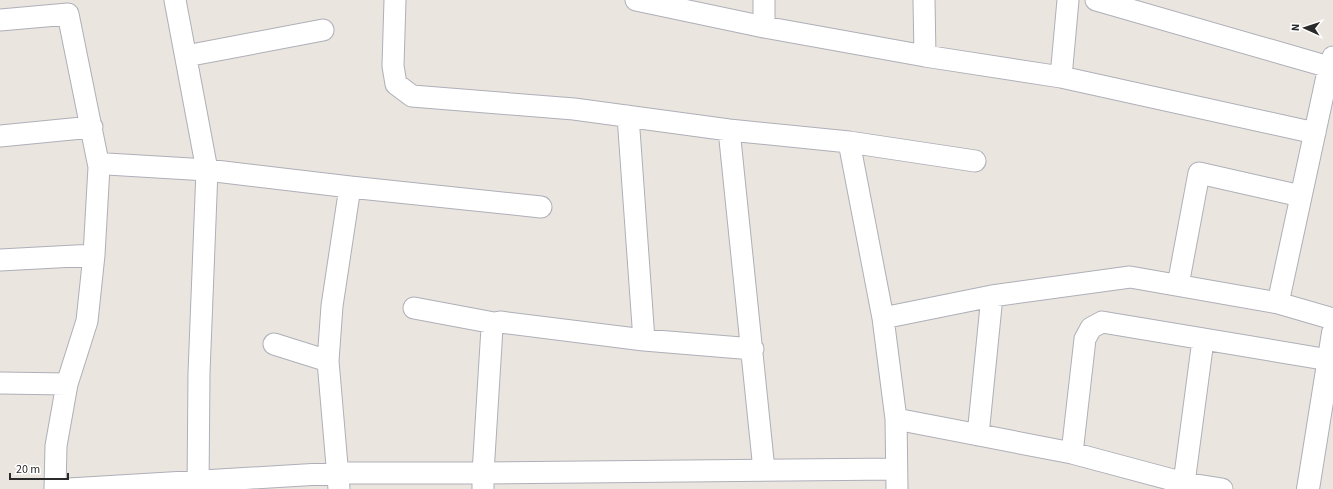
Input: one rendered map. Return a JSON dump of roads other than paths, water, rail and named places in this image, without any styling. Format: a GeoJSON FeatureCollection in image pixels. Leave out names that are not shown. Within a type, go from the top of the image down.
{"type":"FeatureCollection","features":[{"type":"Feature","properties":{"kind":"street"},"geometry":{"type":"LineString","coordinates":[[175,0],[207,170],[199,373],[198,485]]}},
{"type":"Feature","properties":{"kind":"street"},"geometry":{"type":"LineString","coordinates":[[395,0],[393,66],[396,84],[412,96],[574,109],[729,130],[849,142],[974,161]]}},
{"type":"Feature","properties":{"kind":"street"},"geometry":{"type":"LineString","coordinates":[[636,0],[764,27],[925,56],[1061,77],[1315,133]]}},
{"type":"Feature","properties":{"kind":"street"},"geometry":{"type":"LineString","coordinates":[[764,0],[764,27]]}},
{"type":"Feature","properties":{"kind":"street"},"geometry":{"type":"LineString","coordinates":[[924,0],[925,56]]}},
{"type":"Feature","properties":{"kind":"street"},"geometry":{"type":"LineString","coordinates":[[1061,77],[1068,0]]}},
{"type":"Feature","properties":{"kind":"street"},"geometry":{"type":"LineString","coordinates":[[1096,0],[1331,62],[1278,303]]}},
{"type":"Feature","properties":{"kind":"street"},"geometry":{"type":"LineString","coordinates":[[0,20],[68,14],[99,167],[94,255],[87,321],[67,384],[56,446],[55,489]]}},
{"type":"Feature","properties":{"kind":"street"},"geometry":{"type":"LineString","coordinates":[[186,56],[323,30]]}},
{"type":"Feature","properties":{"kind":"street"},"geometry":{"type":"LineString","coordinates":[[628,116],[644,340]]}},
{"type":"Feature","properties":{"kind":"street"},"geometry":{"type":"LineString","coordinates":[[0,136],[92,127]]}},
{"type":"Feature","properties":{"kind":"street"},"geometry":{"type":"LineString","coordinates":[[729,130],[753,349],[764,470]]}},
{"type":"Feature","properties":{"kind":"street"},"geometry":{"type":"LineString","coordinates":[[69,489],[338,481],[649,480],[764,470],[896,479],[896,419],[883,318],[849,142]]}},
{"type":"Feature","properties":{"kind":"street"},"geometry":{"type":"LineString","coordinates":[[99,167],[107,164],[207,170],[541,207]]}},
{"type":"Feature","properties":{"kind":"street"},"geometry":{"type":"LineString","coordinates":[[1178,285],[1199,173],[1301,196]]}},
{"type":"Feature","properties":{"kind":"street"},"geometry":{"type":"LineString","coordinates":[[338,481],[328,361],[332,306],[350,187]]}},
{"type":"Feature","properties":{"kind":"street"},"geometry":{"type":"LineString","coordinates":[[0,260],[94,255]]}},
{"type":"Feature","properties":{"kind":"street"},"geometry":{"type":"LineString","coordinates":[[883,318],[992,296],[1130,277],[1278,303],[1333,320]]}},
{"type":"Feature","properties":{"kind":"street"},"geometry":{"type":"LineString","coordinates":[[978,435],[992,296]]}},
{"type":"Feature","properties":{"kind":"street"},"geometry":{"type":"LineString","coordinates":[[414,308],[494,323],[500,322],[644,340],[753,349]]}},
{"type":"Feature","properties":{"kind":"street"},"geometry":{"type":"LineString","coordinates":[[1072,453],[1085,339],[1091,328],[1102,322],[1328,360]]}},
{"type":"Feature","properties":{"kind":"street"},"geometry":{"type":"LineString","coordinates":[[483,481],[492,328],[494,323]]}},
{"type":"Feature","properties":{"kind":"street"},"geometry":{"type":"LineString","coordinates":[[1308,489],[1333,333]]}},
{"type":"Feature","properties":{"kind":"street"},"geometry":{"type":"LineString","coordinates":[[1183,486],[1202,340]]}},
{"type":"Feature","properties":{"kind":"street"},"geometry":{"type":"LineString","coordinates":[[274,344],[328,361]]}},
{"type":"Feature","properties":{"kind":"street"},"geometry":{"type":"LineString","coordinates":[[0,383],[67,384]]}},
{"type":"Feature","properties":{"kind":"street"},"geometry":{"type":"LineString","coordinates":[[896,419],[1072,453],[1183,486],[1222,489]]}}]}
